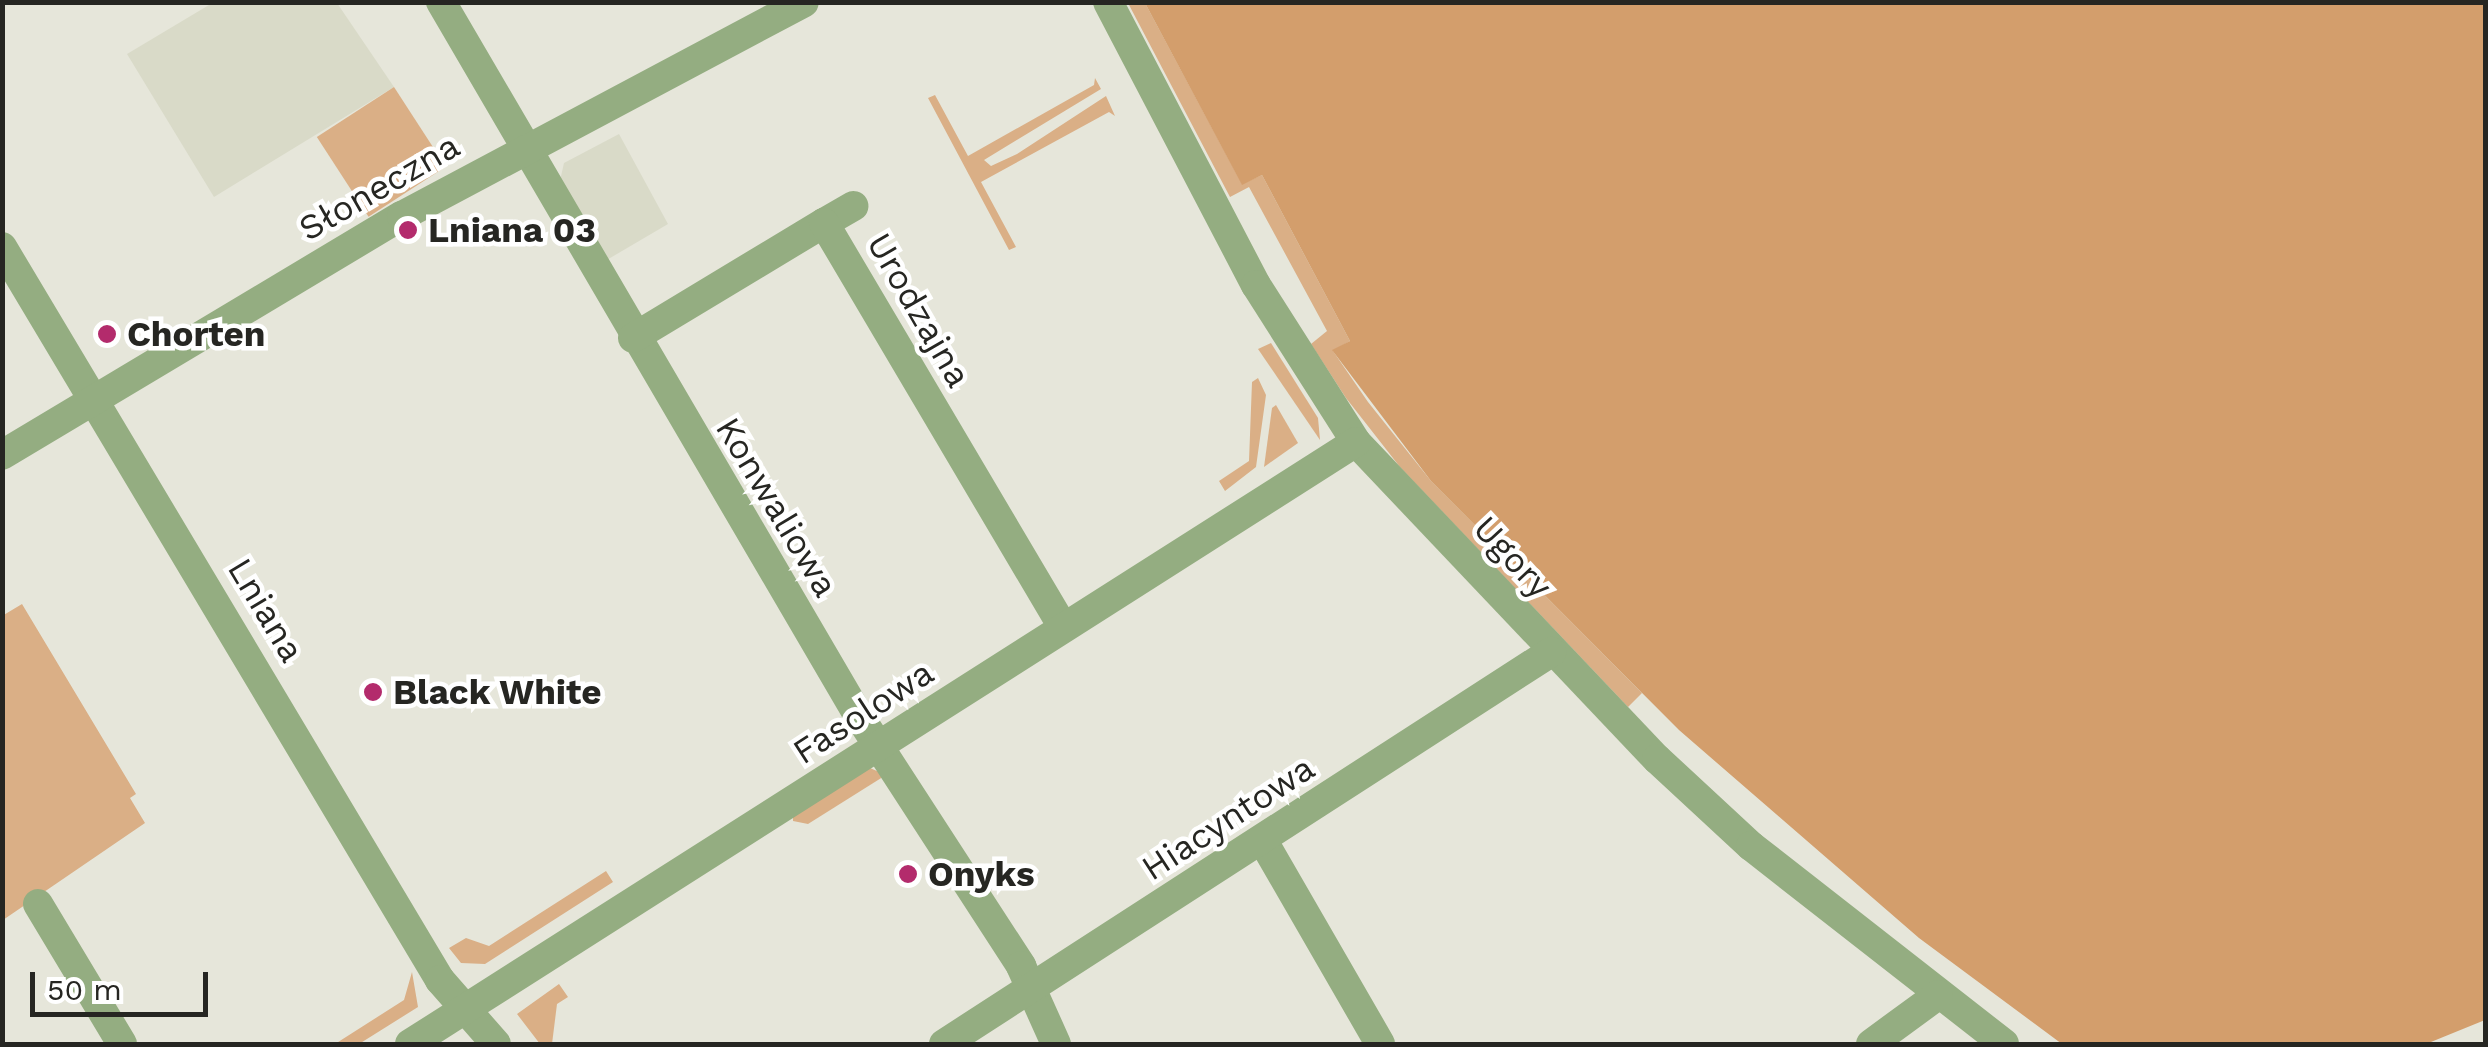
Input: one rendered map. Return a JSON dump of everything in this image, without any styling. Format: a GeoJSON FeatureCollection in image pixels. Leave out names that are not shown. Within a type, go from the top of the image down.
{"type":"FeatureCollection","features":[{"type":"Feature","properties":{"kind":"street","name":"Konwaliowa"},"geometry":{"type":"LineString","coordinates":[[441,2],[633,338],[878,748],[1022,966],[1029,990],[1056,1044]]}},
{"type":"Feature","properties":{"kind":"street","name":"Słoneczna"},"geometry":{"type":"LineString","coordinates":[[2,455],[524,148],[804,2]]}},
{"type":"Feature","properties":{"kind":"street","name":"Ugory"},"geometry":{"type":"LineString","coordinates":[[1108,2],[1256,285],[1356,442],[1551,652],[1751,846],[2004,1044]]}},
{"type":"Feature","properties":{"kind":"street"},"geometry":{"type":"LineString","coordinates":[[824,224],[854,206]]}},
{"type":"Feature","properties":{"kind":"street","name":"Urodzajna"},"geometry":{"type":"LineString","coordinates":[[633,338],[824,224],[1063,627]]}},
{"type":"Feature","properties":{"kind":"street","name":"Lniana"},"geometry":{"type":"LineString","coordinates":[[2,247],[464,1011],[496,1044]]}},
{"type":"Feature","properties":{"kind":"street","name":"Fasolowa"},"geometry":{"type":"LineString","coordinates":[[410,1044],[1356,442]]}},
{"type":"Feature","properties":{"kind":"street","name":"Hiacyntowa"},"geometry":{"type":"LineString","coordinates":[[944,1044],[1551,652]]}},
{"type":"Feature","properties":{"kind":"street"},"geometry":{"type":"LineString","coordinates":[[1263,841],[1380,1044]]}},
{"type":"Feature","properties":{"kind":"street"},"geometry":{"type":"LineString","coordinates":[[38,904],[122,1044]]}},
{"type":"Feature","properties":{"kind":"street"},"geometry":{"type":"LineString","coordinates":[[1872,1044],[1938,995]]}},
{"type":"Feature","properties":{"kind":"shaded area"},"geometry":{"type":"Polygon","coordinates":[[[214,2],[337,3],[394,87],[214,197],[127,54],[214,2]]]}},
{"type":"Feature","properties":{"kind":"shaded area"},"geometry":{"type":"Polygon","coordinates":[[[1128,3],[1145,3],[1242,184],[1262,175],[1350,341],[1333,351],[1368,402],[1431,481],[1642,693],[1628,707],[1400,467],[1346,398],[1311,344],[1327,331],[1249,187],[1230,197],[1128,3]]]}},
{"type":"Feature","properties":{"kind":"shaded area"},"geometry":{"type":"Polygon","coordinates":[[[1145,3],[2485,3],[2485,1020],[2426,1044],[2062,1044],[1919,938],[1679,730],[1431,481],[1332,350],[1350,341],[1262,175],[1242,185],[1145,3]]]}},
{"type":"Feature","properties":{"kind":"shaded area"},"geometry":{"type":"Polygon","coordinates":[[[1095,78],[1101,89],[984,160],[991,166],[1017,154],[1106,96],[1115,116],[1109,112],[981,182],[1016,247],[1009,250],[928,98],[935,95],[968,156],[1094,85],[1095,78]]]}},
{"type":"Feature","properties":{"kind":"shaded area"},"geometry":{"type":"Polygon","coordinates":[[[394,87],[446,167],[369,217],[317,137],[394,87]]]}},
{"type":"Feature","properties":{"kind":"shaded area"},"geometry":{"type":"Polygon","coordinates":[[[619,134],[668,224],[605,261],[559,185],[564,163],[619,134]]]}},
{"type":"Feature","properties":{"kind":"shaded area"},"geometry":{"type":"Polygon","coordinates":[[[1271,343],[1318,418],[1320,440],[1258,349],[1271,343]]]}},
{"type":"Feature","properties":{"kind":"shaded area"},"geometry":{"type":"Polygon","coordinates":[[[1258,378],[1266,395],[1256,467],[1225,491],[1219,481],[1249,461],[1252,382],[1258,378]]]}},
{"type":"Feature","properties":{"kind":"shaded area"},"geometry":{"type":"Polygon","coordinates":[[[1276,405],[1298,443],[1264,467],[1272,408],[1276,405]]]}},
{"type":"Feature","properties":{"kind":"shaded area"},"geometry":{"type":"Polygon","coordinates":[[[22,604],[136,794],[130,798],[145,823],[3,920],[2,616],[22,604]]]}},
{"type":"Feature","properties":{"kind":"shaded area"},"geometry":{"type":"Polygon","coordinates":[[[870,768],[886,775],[808,824],[793,821],[793,814],[870,768]]]}},
{"type":"Feature","properties":{"kind":"shaded area"},"geometry":{"type":"Polygon","coordinates":[[[606,871],[613,882],[485,964],[461,963],[449,948],[466,938],[489,946],[606,871]]]}},
{"type":"Feature","properties":{"kind":"shaded area"},"geometry":{"type":"Polygon","coordinates":[[[412,972],[418,1007],[359,1044],[335,1044],[404,1000],[412,972]]]}},
{"type":"Feature","properties":{"kind":"shaded area"},"geometry":{"type":"Polygon","coordinates":[[[559,984],[568,997],[557,1004],[552,1044],[540,1044],[517,1014],[559,984]]]}},
{"type":"Feature","properties":{"kind":"place","name":"Lniana 03"},"geometry":{"type":"Point","coordinates":[408,230]}},
{"type":"Feature","properties":{"kind":"place","name":"Chorten"},"geometry":{"type":"Point","coordinates":[107,334]}},
{"type":"Feature","properties":{"kind":"place","name":"Black White"},"geometry":{"type":"Point","coordinates":[373,692]}},
{"type":"Feature","properties":{"kind":"place","name":"Onyks"},"geometry":{"type":"Point","coordinates":[908,874]}}]}
